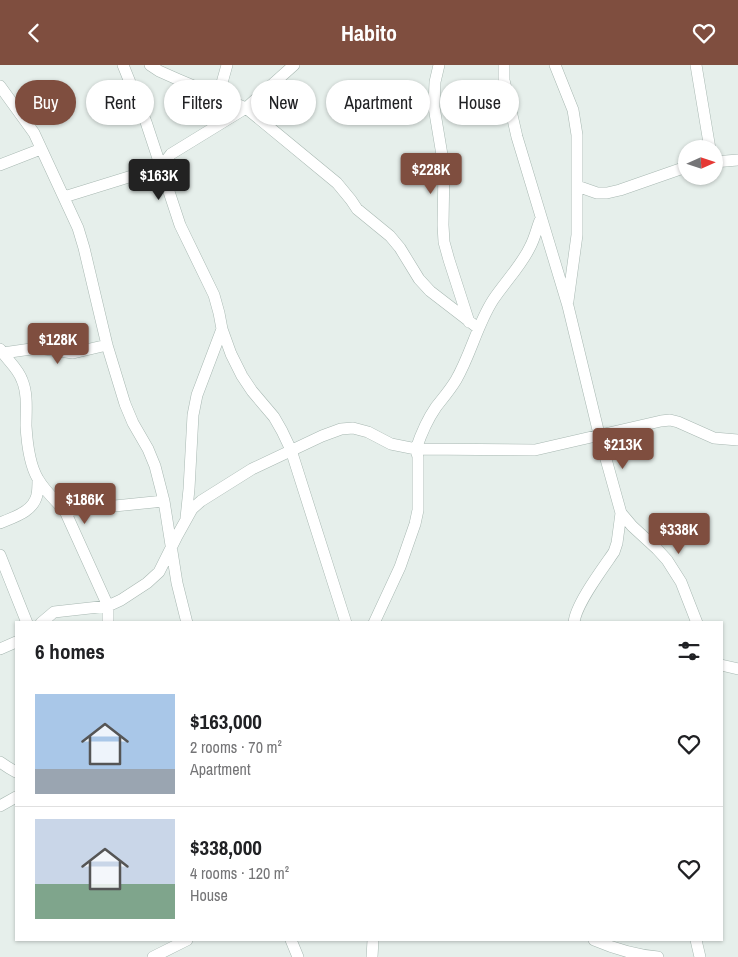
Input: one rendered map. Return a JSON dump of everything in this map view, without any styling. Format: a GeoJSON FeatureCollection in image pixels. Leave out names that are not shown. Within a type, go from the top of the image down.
{"type":"FeatureCollection","features":[{"type":"Feature","properties":{"kind":"street"},"geometry":{"type":"LineString","coordinates":[[124,65],[146,122],[180,225],[214,295],[222,329],[231,354],[242,377],[274,417],[291,451],[345,621]]}},
{"type":"Feature","properties":{"kind":"street"},"geometry":{"type":"LineString","coordinates":[[150,65],[177,79]]}},
{"type":"Feature","properties":{"kind":"street"},"geometry":{"type":"LineString","coordinates":[[173,65],[177,79]]}},
{"type":"Feature","properties":{"kind":"street"},"geometry":{"type":"LineString","coordinates":[[223,80],[228,65]]}},
{"type":"Feature","properties":{"kind":"street"},"geometry":{"type":"LineString","coordinates":[[64,197],[161,167],[171,154],[178,149],[246,108],[294,65]]}},
{"type":"Feature","properties":{"kind":"street"},"geometry":{"type":"LineString","coordinates":[[439,65],[435,82],[434,107],[444,167],[444,242],[474,325]]}},
{"type":"Feature","properties":{"kind":"street"},"geometry":{"type":"LineString","coordinates":[[504,65],[504,80],[517,137],[568,306],[599,435],[621,513],[614,552],[581,602],[574,621]]}},
{"type":"Feature","properties":{"kind":"street"},"geometry":{"type":"LineString","coordinates":[[555,65],[573,110],[577,135],[577,235],[568,306]]}},
{"type":"Feature","properties":{"kind":"street"},"geometry":{"type":"LineString","coordinates":[[696,65],[708,140]]}},
{"type":"Feature","properties":{"kind":"street"},"geometry":{"type":"LineString","coordinates":[[0,86],[34,133],[78,228],[107,345],[126,404],[133,423],[148,449],[155,466],[164,501],[178,591],[186,621]]}},
{"type":"Feature","properties":{"kind":"street"},"geometry":{"type":"LineString","coordinates":[[241,106],[246,108],[337,183],[357,209],[390,236],[400,248],[419,279],[430,291],[474,325]]}},
{"type":"Feature","properties":{"kind":"street"},"geometry":{"type":"LineString","coordinates":[[0,165],[41,149]]}},
{"type":"Feature","properties":{"kind":"street"},"geometry":{"type":"LineString","coordinates":[[723,161],[738,159]]}},
{"type":"Feature","properties":{"kind":"street"},"geometry":{"type":"LineString","coordinates":[[577,186],[597,193],[607,193],[678,170]]}},
{"type":"Feature","properties":{"kind":"street"},"geometry":{"type":"LineString","coordinates":[[375,621],[400,567],[415,524],[418,510],[418,457],[416,449],[425,425],[456,380],[464,364],[474,325],[484,314],[528,251],[541,218]]}},
{"type":"Feature","properties":{"kind":"street"},"geometry":{"type":"LineString","coordinates":[[185,521],[189,489],[193,415],[197,395],[222,329]]}},
{"type":"Feature","properties":{"kind":"street"},"geometry":{"type":"LineString","coordinates":[[1,351],[38,348],[73,353],[107,345]]}},
{"type":"Feature","properties":{"kind":"street"},"geometry":{"type":"LineString","coordinates":[[1,351],[22,378],[25,389],[26,430],[32,464],[38,479],[65,511],[108,606],[108,621]]}},
{"type":"Feature","properties":{"kind":"street"},"geometry":{"type":"LineString","coordinates":[[43,621],[54,612],[108,606],[148,583],[159,572],[192,509],[201,501],[252,469],[341,429],[353,428],[368,431],[391,444],[416,449],[535,450],[670,420],[714,438],[738,440]]}},
{"type":"Feature","properties":{"kind":"street"},"geometry":{"type":"LineString","coordinates":[[0,523],[24,513],[32,506],[36,498],[38,479]]}},
{"type":"Feature","properties":{"kind":"street"},"geometry":{"type":"LineString","coordinates":[[65,511],[164,501]]}},
{"type":"Feature","properties":{"kind":"street"},"geometry":{"type":"LineString","coordinates":[[621,513],[667,560],[681,582],[696,621]]}},
{"type":"Feature","properties":{"kind":"street"},"geometry":{"type":"LineString","coordinates":[[0,555],[26,621]]}},
{"type":"Feature","properties":{"kind":"street"},"geometry":{"type":"LineString","coordinates":[[0,649],[15,642]]}},
{"type":"Feature","properties":{"kind":"street"},"geometry":{"type":"LineString","coordinates":[[723,665],[738,669]]}},
{"type":"Feature","properties":{"kind":"street"},"geometry":{"type":"LineString","coordinates":[[0,761],[15,771]]}},
{"type":"Feature","properties":{"kind":"street"},"geometry":{"type":"LineString","coordinates":[[0,806],[15,798]]}},
{"type":"Feature","properties":{"kind":"street"},"geometry":{"type":"LineString","coordinates":[[153,957],[185,941]]}},
{"type":"Feature","properties":{"kind":"street"},"geometry":{"type":"LineString","coordinates":[[289,957],[290,941]]}},
{"type":"Feature","properties":{"kind":"street"},"geometry":{"type":"LineString","coordinates":[[290,941],[298,957]]}},
{"type":"Feature","properties":{"kind":"street"},"geometry":{"type":"LineString","coordinates":[[372,957],[373,941]]}},
{"type":"Feature","properties":{"kind":"street"},"geometry":{"type":"LineString","coordinates":[[596,941],[610,948],[658,957]]}},
{"type":"Feature","properties":{"kind":"street"},"geometry":{"type":"LineString","coordinates":[[696,941],[700,957]]}}]}
